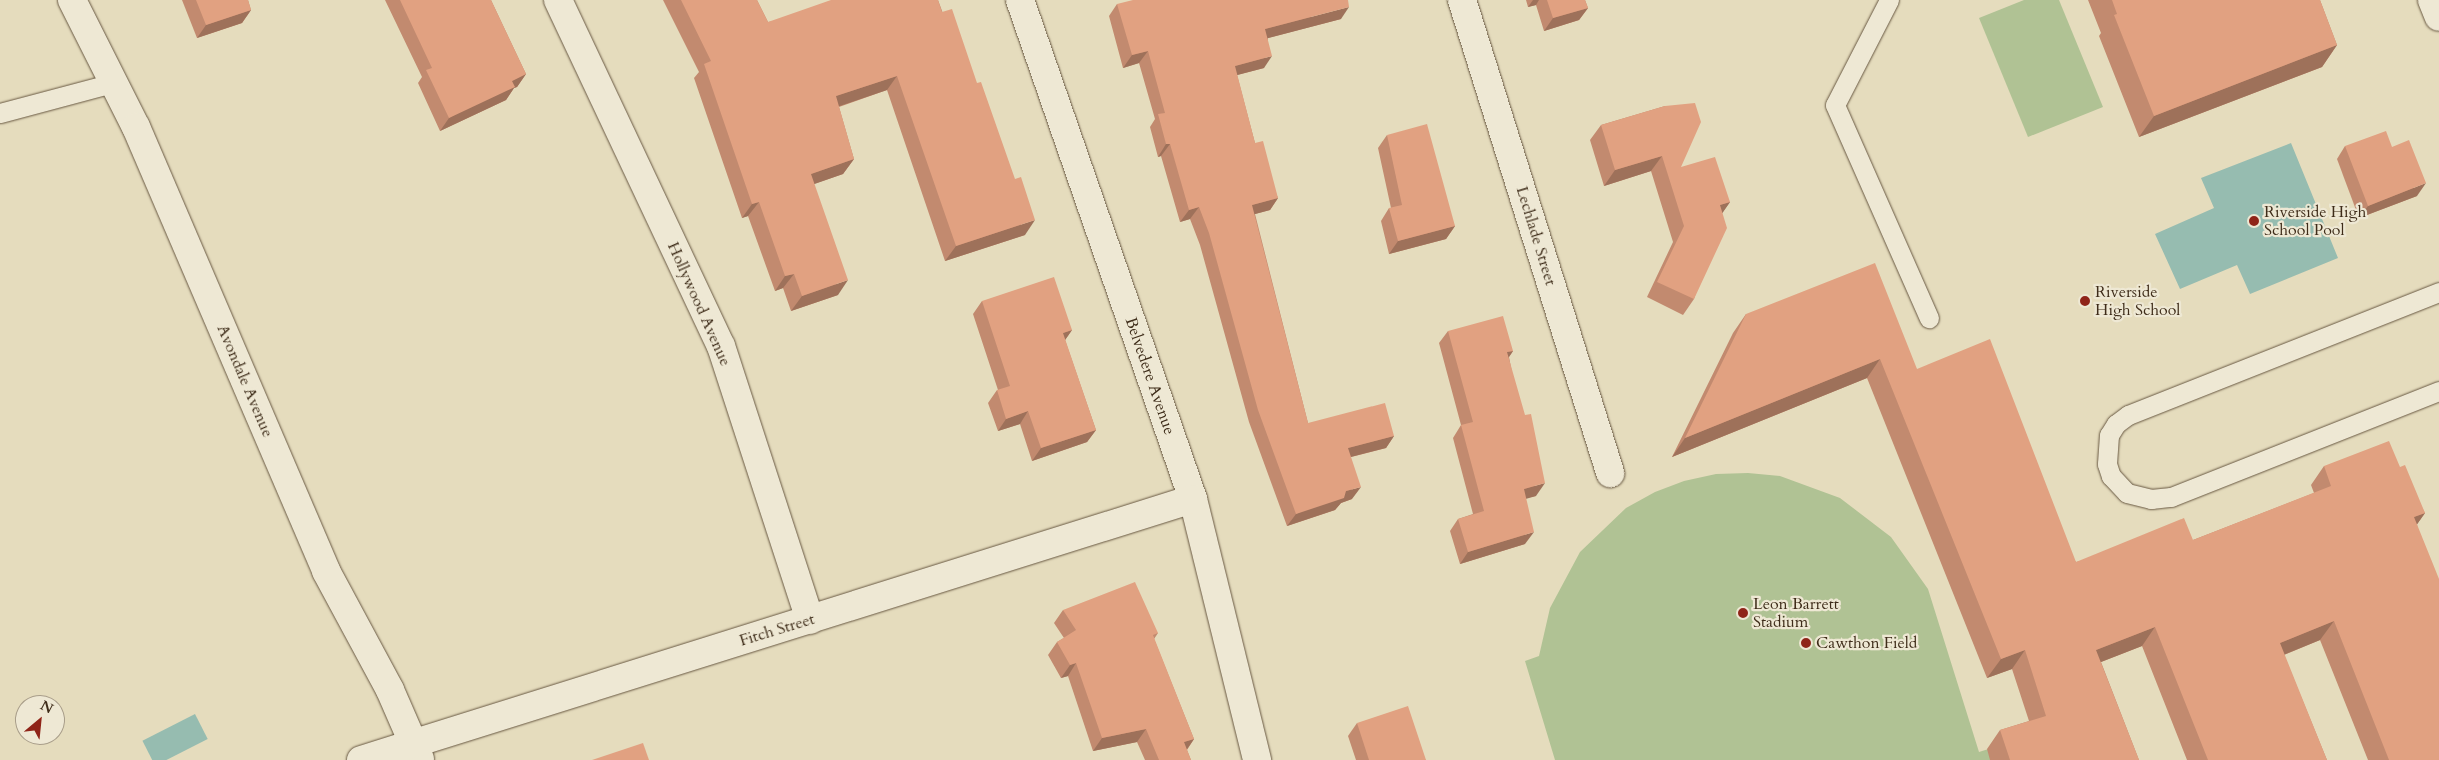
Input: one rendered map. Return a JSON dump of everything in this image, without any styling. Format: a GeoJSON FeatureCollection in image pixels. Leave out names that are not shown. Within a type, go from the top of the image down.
{"type":"FeatureCollection","features":[{"type":"Feature","properties":{"kind":"street","name":"Avondale Avenue"},"geometry":{"type":"LineString","coordinates":[[72,0],[136,127],[326,571],[418,751]]}},
{"type":"Feature","properties":{"kind":"street","name":"Hollywood Avenue"},"geometry":{"type":"LineString","coordinates":[[558,0],[721,346],[810,620]]}},
{"type":"Feature","properties":{"kind":"street","name":"Belvedere Avenue"},"geometry":{"type":"LineString","coordinates":[[1020,0],[1193,499],[1257,760]]}},
{"type":"Feature","properties":{"kind":"street","name":"Lechlade Street"},"geometry":{"type":"LineString","coordinates":[[1462,0],[1610,473]]}},
{"type":"Feature","properties":{"kind":"street"},"geometry":{"type":"LineString","coordinates":[[2432,0],[2439,17]]}},
{"type":"Feature","properties":{"kind":"street","name":"Fitch Street"},"geometry":{"type":"LineString","coordinates":[[361,760],[418,751],[810,620],[1193,499]]}},
{"type":"Feature","properties":{"kind":"lane"},"geometry":{"type":"LineString","coordinates":[[1888,0],[1835,106],[1929,318]]}},
{"type":"Feature","properties":{"kind":"lane"},"geometry":{"type":"LineString","coordinates":[[0,113],[114,83]]}},
{"type":"Feature","properties":{"kind":"lane"},"geometry":{"type":"LineString","coordinates":[[2439,292],[2128,415],[2116,424],[2109,435],[2107,464],[2111,476],[2127,493],[2151,499],[2171,496],[2439,391]]}},
{"type":"Feature","properties":{"kind":"green space"},"geometry":{"type":"Polygon","coordinates":[[[2024,0],[2059,0],[2103,107],[2028,137],[1979,18],[2024,0]]]}},
{"type":"Feature","properties":{"kind":"green space","name":"Leon Barrett Stadium"},"geometry":{"type":"Polygon","coordinates":[[[1748,473],[1780,476],[1840,498],[1891,537],[1928,589],[1979,752],[2023,738],[2030,760],[1555,760],[1525,661],[1539,656],[1550,608],[1580,552],[1626,508],[1655,492],[1684,481],[1716,474],[1748,473]]]}},
{"type":"Feature","properties":{"kind":"water","name":"Riverside High School Pool"},"geometry":{"type":"Polygon","coordinates":[[[2291,143],[2338,258],[2250,294],[2237,265],[2180,289],[2155,234],[2214,208],[2201,178],[2291,143]]]}},
{"type":"Feature","properties":{"kind":"water"},"geometry":{"type":"Polygon","coordinates":[[[195,714],[208,739],[166,760],[152,760],[142,741],[195,714]]]}},
{"type":"Feature","properties":{"kind":"building"},"geometry":{"type":"Polygon","coordinates":[[[196,0],[248,0],[251,10],[206,25],[196,0]]]}},
{"type":"Feature","properties":{"kind":"building"},"geometry":{"type":"Polygon","coordinates":[[[400,0],[491,0],[526,74],[512,81],[515,87],[449,118],[426,70],[432,68],[400,0]]]}},
{"type":"Feature","properties":{"kind":"building"},"geometry":{"type":"Polygon","coordinates":[[[681,0],[757,0],[768,22],[831,0],[938,0],[942,12],[952,9],[977,83],[981,82],[1015,179],[1021,177],[1035,220],[956,246],[897,76],[836,96],[854,159],[811,174],[848,280],[802,296],[794,274],[785,276],[759,202],[752,204],[704,64],[711,61],[681,0]]]}},
{"type":"Feature","properties":{"kind":"building"},"geometry":{"type":"Polygon","coordinates":[[[1133,0],[1348,0],[1349,7],[1265,29],[1272,56],[1235,66],[1255,143],[1263,141],[1278,198],[1252,205],[1308,423],[1385,403],[1394,436],[1348,448],[1361,487],[1346,491],[1344,498],[1296,514],[1258,410],[1209,233],[1199,207],[1189,210],[1170,144],[1166,144],[1158,114],[1165,113],[1148,51],[1132,55],[1117,4],[1133,0]]]}},
{"type":"Feature","properties":{"kind":"building"},"geometry":{"type":"Polygon","coordinates":[[[1547,0],[1585,0],[1588,8],[1553,18],[1547,0]]]}},
{"type":"Feature","properties":{"kind":"building"},"geometry":{"type":"Polygon","coordinates":[[[2112,0],[2320,0],[2337,45],[2154,116],[2114,15],[2117,14],[2112,0]]]}},
{"type":"Feature","properties":{"kind":"building"},"geometry":{"type":"Polygon","coordinates":[[[1695,103],[1701,122],[1681,167],[1715,157],[1730,202],[1720,205],[1727,228],[1694,299],[1657,282],[1684,226],[1662,156],[1615,170],[1601,125],[1665,106],[1695,103]]]}},
{"type":"Feature","properties":{"kind":"building"},"geometry":{"type":"Polygon","coordinates":[[[1427,124],[1455,226],[1398,241],[1389,208],[1402,205],[1387,135],[1427,124]]]}},
{"type":"Feature","properties":{"kind":"building"},"geometry":{"type":"Polygon","coordinates":[[[2386,131],[2392,147],[2409,140],[2426,183],[2368,206],[2345,146],[2386,131]]]}},
{"type":"Feature","properties":{"kind":"building"},"geometry":{"type":"Polygon","coordinates":[[[1875,263],[1917,369],[1990,339],[2076,562],[2184,518],[2193,540],[2331,486],[2324,466],[2389,441],[2400,467],[2405,465],[2425,513],[2414,517],[2439,579],[2439,760],[2389,760],[2334,621],[2280,643],[2327,760],[2208,760],[2155,627],[2096,650],[2139,760],[2010,760],[2000,730],[2046,716],[2025,650],[2001,659],[1880,359],[1685,438],[1746,314],[1875,263]]]}},
{"type":"Feature","properties":{"kind":"building"},"geometry":{"type":"Polygon","coordinates":[[[1054,277],[1072,330],[1063,333],[1096,430],[1041,448],[1028,411],[1006,419],[997,390],[1010,386],[982,301],[1054,277]]]}},
{"type":"Feature","properties":{"kind":"building"},"geometry":{"type":"Polygon","coordinates":[[[1503,316],[1513,351],[1507,352],[1525,415],[1531,414],[1545,483],[1524,489],[1534,532],[1468,552],[1458,519],[1484,511],[1461,425],[1473,422],[1448,331],[1503,316]]]}},
{"type":"Feature","properties":{"kind":"building"},"geometry":{"type":"Polygon","coordinates":[[[1135,582],[1158,633],[1153,635],[1194,739],[1184,742],[1191,760],[1159,760],[1146,729],[1102,738],[1076,663],[1070,665],[1057,642],[1076,630],[1063,610],[1135,582]]]}},
{"type":"Feature","properties":{"kind":"building"},"geometry":{"type":"Polygon","coordinates":[[[1408,706],[1426,760],[1369,760],[1357,723],[1408,706]]]}},
{"type":"Feature","properties":{"kind":"building"},"geometry":{"type":"Polygon","coordinates":[[[643,743],[649,760],[592,760],[643,743]]]}},
{"type":"Feature","properties":{"kind":"place","name":"Riverside High School Pool"},"geometry":{"type":"Point","coordinates":[2254,221]}},
{"type":"Feature","properties":{"kind":"place","name":"Riverside High School"},"geometry":{"type":"Point","coordinates":[2085,301]}},
{"type":"Feature","properties":{"kind":"place","name":"Leon Barrett Stadium"},"geometry":{"type":"Point","coordinates":[1743,613]}},
{"type":"Feature","properties":{"kind":"place","name":"Cawthon Field"},"geometry":{"type":"Point","coordinates":[1806,643]}}]}
